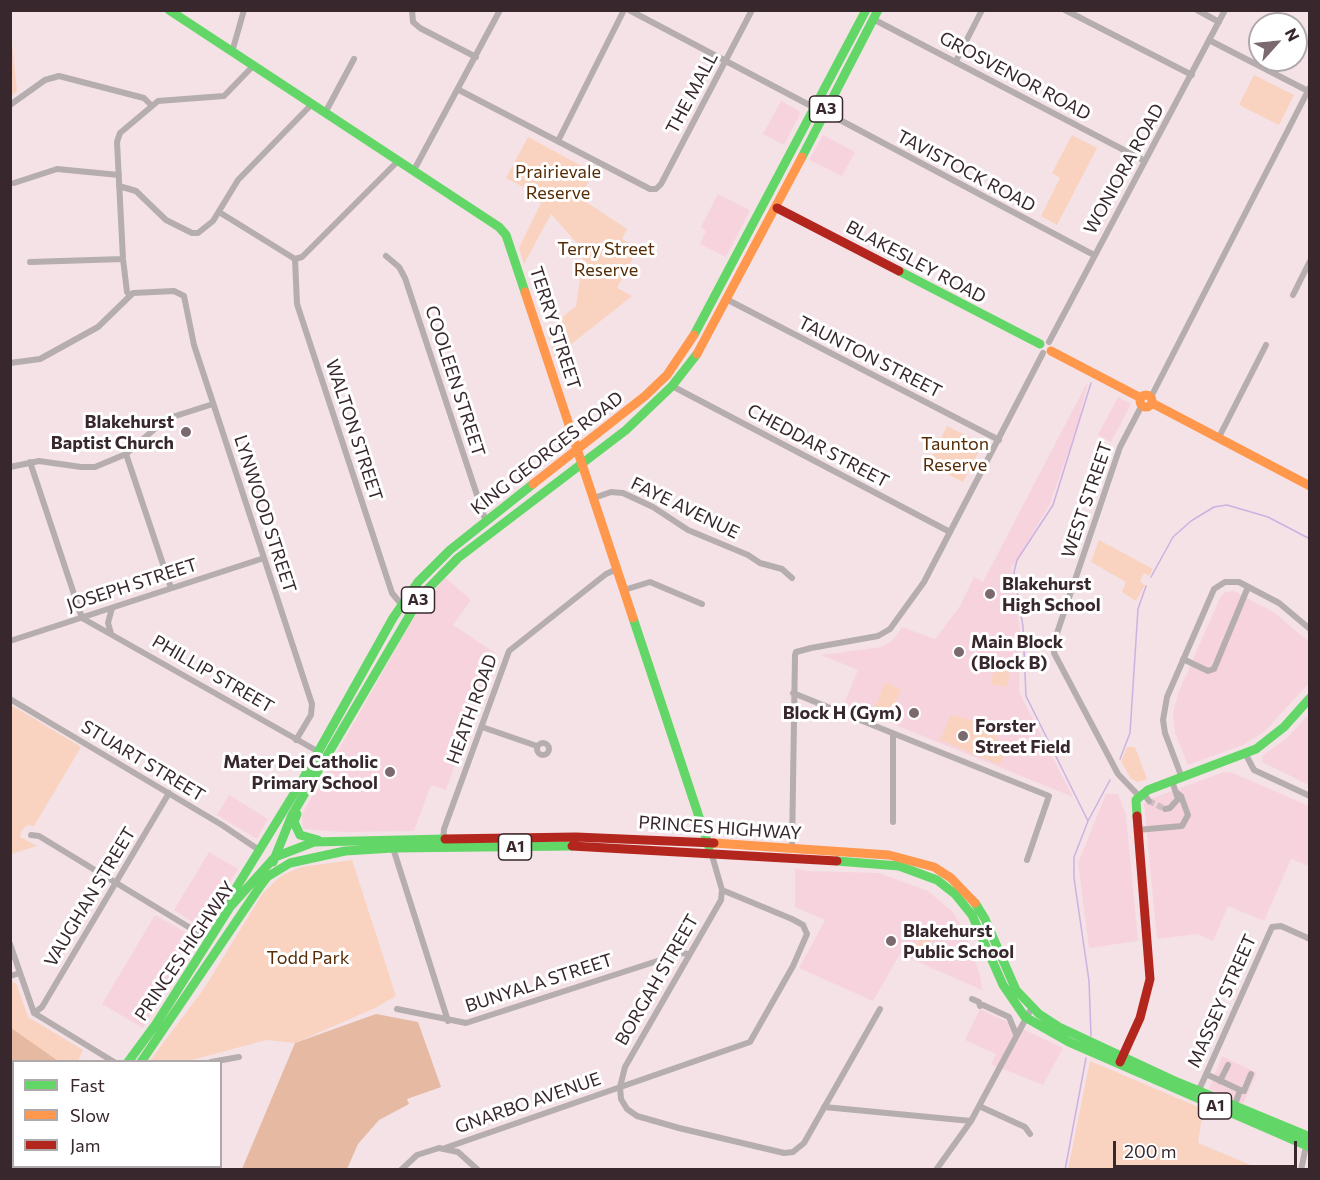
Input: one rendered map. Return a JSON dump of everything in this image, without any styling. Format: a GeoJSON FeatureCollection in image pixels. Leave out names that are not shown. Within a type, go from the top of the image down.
{"type":"FeatureCollection","features":[{"type":"Feature","properties":{"kind":"main road","name":"TERRY STREET"},"geometry":{"type":"LineString","coordinates":[[169,10],[397,162],[414,170],[498,227],[506,235],[711,852]]}},
{"type":"Feature","properties":{"kind":"main road","name":"KING GEORGES ROAD"},"geometry":{"type":"LineString","coordinates":[[230,907],[233,893],[402,604],[440,559],[645,396],[667,375],[694,336],[866,10]]}},
{"type":"Feature","properties":{"kind":"main road","name":"KING GEORGES ROAD"},"geometry":{"type":"LineString","coordinates":[[267,878],[280,840],[299,805],[421,596],[458,558],[626,430],[672,386],[701,349],[777,208],[876,15]]}},
{"type":"Feature","properties":{"kind":"main road"},"geometry":{"type":"LineString","coordinates":[[749,234],[757,228],[766,212],[777,208],[774,203],[775,184]]}},
{"type":"Feature","properties":{"kind":"main road","name":"BLAKESLEY ROAD"},"geometry":{"type":"LineString","coordinates":[[777,208],[1310,486]]}},
{"type":"Feature","properties":{"kind":"main road"},"geometry":{"type":"LineString","coordinates":[[1121,1061],[1140,1018],[1150,979],[1135,808],[1144,796],[1172,781],[1256,748],[1284,727],[1310,698]]}},
{"type":"Feature","properties":{"kind":"main road"},"geometry":{"type":"LineString","coordinates":[[299,805],[294,822],[300,835],[326,840]]}},
{"type":"Feature","properties":{"kind":"main road","name":"PRINCES HIGHWAY"},"geometry":{"type":"LineString","coordinates":[[142,1060],[267,878],[286,865],[345,851],[443,843],[576,837],[707,842],[899,866],[926,874],[945,885],[972,915],[1003,985],[1028,1013],[1069,1042],[1235,1105],[1308,1143]]}},
{"type":"Feature","properties":{"kind":"main road","name":"PRINCES HIGHWAY"},"geometry":{"type":"LineString","coordinates":[[129,1060],[156,1024],[230,907],[241,897],[259,872],[275,858],[304,844],[326,840],[792,854]]}},
{"type":"Feature","properties":{"kind":"main road"},"geometry":{"type":"LineString","coordinates":[[259,850],[286,865]]}},
{"type":"Feature","properties":{"kind":"main road","name":"PRINCES HIGHWAY"},"geometry":{"type":"LineString","coordinates":[[1121,1061],[1308,1143]]}},
{"type":"Feature","properties":{"kind":"street"},"geometry":{"type":"LineString","coordinates":[[232,52],[244,10]]}},
{"type":"Feature","properties":{"kind":"street"},"geometry":{"type":"LineString","coordinates":[[412,10],[414,22],[420,28],[476,57]]}},
{"type":"Feature","properties":{"kind":"street"},"geometry":{"type":"LineString","coordinates":[[414,170],[500,10]]}},
{"type":"Feature","properties":{"kind":"street"},"geometry":{"type":"LineString","coordinates":[[459,90],[558,141],[626,10],[815,108]]}},
{"type":"Feature","properties":{"kind":"street","name":"THE MALL"},"geometry":{"type":"LineString","coordinates":[[558,141],[650,189],[656,189],[661,184],[752,10]]}},
{"type":"Feature","properties":{"kind":"street"},"geometry":{"type":"LineString","coordinates":[[956,61],[982,10]]}},
{"type":"Feature","properties":{"kind":"street"},"geometry":{"type":"LineString","coordinates":[[1065,10],[1192,75]]}},
{"type":"Feature","properties":{"kind":"street"},"geometry":{"type":"LineString","coordinates":[[1197,10],[1219,22]]}},
{"type":"Feature","properties":{"kind":"street","name":"WONIORA ROAD"},"geometry":{"type":"LineString","coordinates":[[792,854],[793,693],[796,652],[888,632],[924,582],[1143,160],[1192,75],[1225,10]]}},
{"type":"Feature","properties":{"kind":"street","name":"GROSVENOR ROAD"},"geometry":{"type":"LineString","coordinates":[[876,15],[956,61],[1143,160]]}},
{"type":"Feature","properties":{"kind":"street"},"geometry":{"type":"LineString","coordinates":[[1209,40],[1309,90]]}},
{"type":"Feature","properties":{"kind":"street"},"geometry":{"type":"LineString","coordinates":[[325,113],[354,59]]}},
{"type":"Feature","properties":{"kind":"street"},"geometry":{"type":"LineString","coordinates":[[10,363],[40,359],[98,327],[130,296],[127,292],[123,259],[118,137],[151,105],[161,101],[222,97],[253,66]]}},
{"type":"Feature","properties":{"kind":"street"},"geometry":{"type":"LineString","coordinates":[[10,105],[45,80],[59,76],[144,98],[151,105]]}},
{"type":"Feature","properties":{"kind":"street","name":"WEST STREET"},"geometry":{"type":"LineString","coordinates":[[1144,796],[1118,774],[1054,653],[1055,639],[1120,447],[1309,90]]}},
{"type":"Feature","properties":{"kind":"street"},"geometry":{"type":"LineString","coordinates":[[119,186],[131,188],[164,218],[194,234],[211,224],[238,180],[311,105]]}},
{"type":"Feature","properties":{"kind":"street","name":"TAVISTOCK ROAD"},"geometry":{"type":"LineString","coordinates":[[825,112],[1094,255]]}},
{"type":"Feature","properties":{"kind":"street"},"geometry":{"type":"LineString","coordinates":[[219,212],[295,259],[302,256],[397,162]]}},
{"type":"Feature","properties":{"kind":"street"},"geometry":{"type":"LineString","coordinates":[[14,183],[57,169],[119,175]]}},
{"type":"Feature","properties":{"kind":"street","name":"COOLEEN STREET"},"geometry":{"type":"LineString","coordinates":[[386,256],[403,272],[486,522]]}},
{"type":"Feature","properties":{"kind":"street"},"geometry":{"type":"LineString","coordinates":[[30,262],[123,259]]}},
{"type":"Feature","properties":{"kind":"street","name":"WALTON STREET"},"geometry":{"type":"LineString","coordinates":[[295,259],[297,304],[392,592],[402,604]]}},
{"type":"Feature","properties":{"kind":"street"},"geometry":{"type":"LineString","coordinates":[[1293,295],[1310,261]]}},
{"type":"Feature","properties":{"kind":"street","name":"LYNWOOD STREET"},"geometry":{"type":"LineString","coordinates":[[130,296],[142,292],[174,291],[183,295],[192,338],[313,708],[296,740]]}},
{"type":"Feature","properties":{"kind":"street","name":"TAUNTON STREET"},"geometry":{"type":"LineString","coordinates":[[728,300],[999,440]]}},
{"type":"Feature","properties":{"kind":"street"},"geometry":{"type":"LineString","coordinates":[[1218,439],[1266,345]]}},
{"type":"Feature","properties":{"kind":"street","name":"CHEDDAR STREET"},"geometry":{"type":"LineString","coordinates":[[672,386],[950,532]]}},
{"type":"Feature","properties":{"kind":"street"},"geometry":{"type":"LineString","coordinates":[[10,467],[30,462],[50,462],[88,468],[126,454],[166,419],[213,404]]}},
{"type":"Feature","properties":{"kind":"street"},"geometry":{"type":"LineString","coordinates":[[126,454],[171,588]]}},
{"type":"Feature","properties":{"kind":"street"},"geometry":{"type":"LineString","coordinates":[[30,462],[82,618]]}},
{"type":"Feature","properties":{"kind":"street","name":"FAYE AVENUE"},"geometry":{"type":"LineString","coordinates":[[594,498],[611,492],[624,493],[653,507],[688,530],[748,555],[760,563],[782,569],[792,578]]}},
{"type":"Feature","properties":{"kind":"street","name":"JOSEPH STREET"},"geometry":{"type":"LineString","coordinates":[[10,641],[264,558]]}},
{"type":"Feature","properties":{"kind":"street","name":"HEATH ROAD"},"geometry":{"type":"LineString","coordinates":[[443,843],[444,829],[504,661],[513,647],[606,574],[617,569]]}},
{"type":"Feature","properties":{"kind":"street"},"geometry":{"type":"LineString","coordinates":[[1182,777],[1163,720],[1167,697],[1214,589],[1230,581],[1248,587],[1279,603],[1310,629]]}},
{"type":"Feature","properties":{"kind":"street"},"geometry":{"type":"LineString","coordinates":[[624,590],[650,582],[702,604]]}},
{"type":"Feature","properties":{"kind":"street"},"geometry":{"type":"LineString","coordinates":[[1183,659],[1208,671],[1214,669],[1248,587]]}},
{"type":"Feature","properties":{"kind":"street"},"geometry":{"type":"LineString","coordinates":[[111,608],[108,623],[111,633]]}},
{"type":"Feature","properties":{"kind":"street","name":"PHILLIP STREET"},"geometry":{"type":"LineString","coordinates":[[82,618],[328,757]]}},
{"type":"Feature","properties":{"kind":"street"},"geometry":{"type":"LineString","coordinates":[[793,693],[1049,796],[1027,860]]}},
{"type":"Feature","properties":{"kind":"street","name":"STUART STREET"},"geometry":{"type":"LineString","coordinates":[[10,699],[169,793],[259,850]]}},
{"type":"Feature","properties":{"kind":"street"},"geometry":{"type":"LineString","coordinates":[[482,727],[537,746]]}},
{"type":"Feature","properties":{"kind":"street"},"geometry":{"type":"LineString","coordinates":[[893,734],[893,822]]}},
{"type":"Feature","properties":{"kind":"street"},"geometry":{"type":"LineString","coordinates":[[1245,753],[1254,770],[1310,796]]}},
{"type":"Feature","properties":{"kind":"street"},"geometry":{"type":"LineString","coordinates":[[1165,808],[1177,803],[1172,781]]}},
{"type":"Feature","properties":{"kind":"street"},"geometry":{"type":"LineString","coordinates":[[1137,830],[1182,826],[1188,815],[1181,796],[1176,792]]}},
{"type":"Feature","properties":{"kind":"street","name":"VAUGHAN STREET"},"geometry":{"type":"LineString","coordinates":[[34,1013],[42,1007],[169,793]]}},
{"type":"Feature","properties":{"kind":"street"},"geometry":{"type":"LineString","coordinates":[[30,835],[39,836],[210,940]]}},
{"type":"Feature","properties":{"kind":"street"},"geometry":{"type":"LineString","coordinates":[[393,848],[448,1021]]}},
{"type":"Feature","properties":{"kind":"street"},"geometry":{"type":"LineString","coordinates":[[711,852],[722,890]]}},
{"type":"Feature","properties":{"kind":"street","name":"GNARBO AVENUE"},"geometry":{"type":"LineString","coordinates":[[401,1170],[410,1159],[423,1151],[445,1148],[750,1042],[808,937],[803,925],[733,892],[722,890]]}},
{"type":"Feature","properties":{"kind":"street","name":"BORGAH STREET"},"geometry":{"type":"LineString","coordinates":[[620,1086],[625,1067],[721,900],[722,890]]}},
{"type":"Feature","properties":{"kind":"street","name":"MASSEY STREET"},"geometry":{"type":"LineString","coordinates":[[1199,1090],[1274,926],[1310,939]]}},
{"type":"Feature","properties":{"kind":"street"},"geometry":{"type":"LineString","coordinates":[[10,944],[34,1013],[111,1060]]}},
{"type":"Feature","properties":{"kind":"street","name":"BUNYALA STREET"},"geometry":{"type":"LineString","coordinates":[[397,1009],[466,1023],[682,953],[688,954]]}},
{"type":"Feature","properties":{"kind":"street"},"geometry":{"type":"LineString","coordinates":[[10,976],[20,973]]}},
{"type":"Feature","properties":{"kind":"street"},"geometry":{"type":"LineString","coordinates":[[972,999],[979,1002],[980,1006],[983,1005],[1009,1017],[1016,1034]]}},
{"type":"Feature","properties":{"kind":"street"},"geometry":{"type":"LineString","coordinates":[[620,1086],[624,1105],[637,1116],[784,1153],[793,1152],[802,1146],[880,1009]]}},
{"type":"Feature","properties":{"kind":"street"},"geometry":{"type":"LineString","coordinates":[[936,1170],[971,1121],[1028,1013]]}},
{"type":"Feature","properties":{"kind":"street"},"geometry":{"type":"LineString","coordinates":[[222,1060],[239,1057]]}},
{"type":"Feature","properties":{"kind":"street"},"geometry":{"type":"LineString","coordinates":[[1220,1081],[1228,1065]]}},
{"type":"Feature","properties":{"kind":"street"},"geometry":{"type":"LineString","coordinates":[[1206,1074],[1244,1091],[1251,1074]]}},
{"type":"Feature","properties":{"kind":"street"},"geometry":{"type":"LineString","coordinates":[[1235,1105],[1240,1090]]}},
{"type":"Feature","properties":{"kind":"street"},"geometry":{"type":"LineString","coordinates":[[979,1106],[1025,1127],[1030,1134]]}},
{"type":"Feature","properties":{"kind":"street"},"geometry":{"type":"LineString","coordinates":[[824,1107],[971,1121]]}},
{"type":"Feature","properties":{"kind":"street"},"geometry":{"type":"LineString","coordinates":[[1301,1170],[1308,1143]]}},
{"type":"Feature","properties":{"kind":"street","name":"GNARBO AVENUE"},"geometry":{"type":"LineString","coordinates":[[445,1148],[465,1156],[478,1170]]}},
{"type":"Feature","properties":{"kind":"shaded area"},"geometry":{"type":"Polygon","coordinates":[[[781,101],[798,110],[800,114],[784,145],[763,134],[781,101]]]}},
{"type":"Feature","properties":{"kind":"shaded area"},"geometry":{"type":"Polygon","coordinates":[[[823,135],[855,152],[842,176],[809,160],[823,135]]]}},
{"type":"Feature","properties":{"kind":"shaded area"},"geometry":{"type":"Polygon","coordinates":[[[718,194],[750,210],[726,257],[700,244],[706,231],[701,227],[718,194]]]}},
{"type":"Feature","properties":{"kind":"shaded area","name":"Blakehurst High School"},"geometry":{"type":"Polygon","coordinates":[[[1088,381],[1078,424],[1050,504],[1013,566],[1011,564],[1020,631],[1019,692],[1073,797],[844,704],[858,670],[821,655],[882,647],[894,639],[902,627],[935,639],[960,606],[974,577],[983,582],[1088,381]]]}},
{"type":"Feature","properties":{"kind":"shaded area"},"geometry":{"type":"Polygon","coordinates":[[[1118,397],[1131,404],[1111,442],[1098,435],[1118,397]]]}},
{"type":"Feature","properties":{"kind":"shaded area"},"geometry":{"type":"Polygon","coordinates":[[[445,577],[471,600],[453,625],[495,653],[446,790],[431,785],[414,831],[344,832],[303,829],[302,814],[413,619],[445,577]]]}},
{"type":"Feature","properties":{"kind":"shaded area"},"geometry":{"type":"Polygon","coordinates":[[[1234,591],[1275,613],[1309,642],[1309,683],[1264,732],[1243,745],[1188,765],[1175,733],[1173,713],[1179,691],[1220,598],[1225,592],[1234,591]]]}},
{"type":"Feature","properties":{"kind":"shaded area"},"geometry":{"type":"Polygon","coordinates":[[[1309,714],[1309,785],[1262,762],[1263,755],[1287,738],[1309,714]]]}},
{"type":"Feature","properties":{"kind":"shaded area"},"geometry":{"type":"Polygon","coordinates":[[[1224,772],[1233,773],[1309,806],[1309,866],[1291,859],[1264,921],[1228,906],[1213,941],[1198,934],[1157,939],[1144,804],[1150,799],[1224,772]]]}},
{"type":"Feature","properties":{"kind":"shaded area"},"geometry":{"type":"Polygon","coordinates":[[[1106,794],[1118,794],[1126,815],[1138,941],[1089,948],[1078,863],[1106,794]]]}},
{"type":"Feature","properties":{"kind":"shaded area"},"geometry":{"type":"Polygon","coordinates":[[[229,795],[268,819],[257,839],[217,815],[229,795]]]}},
{"type":"Feature","properties":{"kind":"shaded area"},"geometry":{"type":"Polygon","coordinates":[[[209,852],[238,869],[202,928],[174,910],[209,852]]]}},
{"type":"Feature","properties":{"kind":"shaded area","name":"Blakehurst Public School"},"geometry":{"type":"Polygon","coordinates":[[[795,868],[807,871],[879,873],[928,891],[952,911],[963,928],[980,975],[982,990],[900,954],[873,1001],[799,968],[825,920],[795,907],[795,868]]]}},
{"type":"Feature","properties":{"kind":"shaded area"},"geometry":{"type":"Polygon","coordinates":[[[155,915],[196,938],[143,1028],[102,1004],[155,915]]]}},
{"type":"Feature","properties":{"kind":"shaded area"},"geometry":{"type":"Polygon","coordinates":[[[980,1009],[1063,1048],[1043,1085],[991,1064],[996,1054],[965,1040],[980,1009]]]}},
{"type":"Feature","properties":{"kind":"shaded area"},"geometry":{"type":"Polygon","coordinates":[[[376,1014],[418,1022],[441,1087],[407,1099],[409,1104],[379,1120],[358,1144],[347,1169],[242,1169],[295,1043],[376,1014]]]}},
{"type":"Feature","properties":{"kind":"shaded area"},"geometry":{"type":"Polygon","coordinates":[[[11,1028],[57,1060],[12,1060],[11,1108],[11,1028]]]}},
{"type":"Feature","properties":{"kind":"shaded area"},"geometry":{"type":"Polygon","coordinates":[[[1222,1056],[1257,1073],[1243,1104],[1209,1089],[1222,1056]]]}},
{"type":"Feature","properties":{"kind":"green space"},"geometry":{"type":"Polygon","coordinates":[[[10,35],[17,91],[11,96],[10,35]]]}},
{"type":"Feature","properties":{"kind":"green space"},"geometry":{"type":"Polygon","coordinates":[[[1254,75],[1294,95],[1279,125],[1239,105],[1254,75]]]}},
{"type":"Feature","properties":{"kind":"green space"},"geometry":{"type":"Polygon","coordinates":[[[1072,135],[1097,148],[1057,225],[1041,216],[1060,178],[1052,173],[1072,135]]]}},
{"type":"Feature","properties":{"kind":"green space"},"geometry":{"type":"Polygon","coordinates":[[[528,137],[593,172],[580,198],[627,229],[622,239],[638,248],[617,288],[632,296],[555,357],[546,330],[576,306],[584,251],[551,214],[524,264],[519,248],[541,203],[531,191],[506,178],[528,137]]]}},
{"type":"Feature","properties":{"kind":"green space","name":"Taunton Reserve"},"geometry":{"type":"Polygon","coordinates":[[[947,426],[983,444],[963,482],[928,464],[947,426]]]}},
{"type":"Feature","properties":{"kind":"green space"},"geometry":{"type":"Polygon","coordinates":[[[1099,540],[1153,569],[1149,576],[1144,573],[1140,582],[1145,585],[1136,601],[1122,592],[1126,582],[1091,562],[1099,540]]]}},
{"type":"Feature","properties":{"kind":"green space"},"geometry":{"type":"Polygon","coordinates":[[[996,658],[1012,662],[1007,687],[991,684],[996,658]]]}},
{"type":"Feature","properties":{"kind":"green space"},"geometry":{"type":"Polygon","coordinates":[[[885,682],[901,689],[888,722],[872,716],[885,682]]]}},
{"type":"Feature","properties":{"kind":"green space"},"geometry":{"type":"Polygon","coordinates":[[[11,705],[81,747],[34,826],[27,825],[22,830],[20,837],[37,846],[11,854],[11,705]]]}},
{"type":"Feature","properties":{"kind":"green space"},"geometry":{"type":"Polygon","coordinates":[[[951,715],[984,723],[985,715],[988,715],[987,724],[1006,752],[1000,765],[940,740],[951,715]]]}},
{"type":"Feature","properties":{"kind":"green space"},"geometry":{"type":"Polygon","coordinates":[[[1127,747],[1135,747],[1147,779],[1138,782],[1131,779],[1121,761],[1127,747]]]}},
{"type":"Feature","properties":{"kind":"green space","name":"Todd Park"},"geometry":{"type":"Polygon","coordinates":[[[352,860],[396,996],[375,1008],[295,1043],[266,1040],[192,1060],[150,1060],[203,990],[263,893],[281,876],[301,867],[352,860]]]}},
{"type":"Feature","properties":{"kind":"green space"},"geometry":{"type":"Polygon","coordinates":[[[922,935],[931,940],[923,957],[913,953],[922,935]]]}},
{"type":"Feature","properties":{"kind":"green space"},"geometry":{"type":"Polygon","coordinates":[[[10,982],[16,983],[28,1017],[83,1050],[78,1060],[12,1060],[11,1108],[10,982]]]}},
{"type":"Feature","properties":{"kind":"green space"},"geometry":{"type":"Polygon","coordinates":[[[1090,1061],[1203,1109],[1198,1143],[1253,1166],[1253,1169],[1068,1169],[1090,1061]]]}},
{"type":"Feature","properties":{"kind":"waterway"},"geometry":{"type":"LineString","coordinates":[[1088,821],[1026,696],[1023,627],[1014,572],[1017,560],[1053,505],[1091,383]]}},
{"type":"Feature","properties":{"kind":"waterway"},"geometry":{"type":"LineString","coordinates":[[1151,577],[1173,537],[1191,521],[1214,507],[1227,505],[1268,517],[1310,539]]}},
{"type":"Feature","properties":{"kind":"waterway"},"geometry":{"type":"LineString","coordinates":[[1120,759],[1130,733],[1138,609],[1146,586]]}},
{"type":"Feature","properties":{"kind":"waterway"},"geometry":{"type":"LineString","coordinates":[[1091,1036],[1089,981],[1074,878],[1074,857],[1088,821],[1110,780]]}},
{"type":"Feature","properties":{"kind":"waterway"},"geometry":{"type":"LineString","coordinates":[[1065,1170],[1086,1058]]}},
{"type":"Feature","properties":{"kind":"tunnel"},"geometry":{"type":"LineString","coordinates":[[1149,801],[1165,809]]}},
{"type":"Feature","properties":{"kind":"traffic: fast"},"geometry":{"type":"LineString","coordinates":[[169,10],[499,227],[506,235],[525,292]]}},
{"type":"Feature","properties":{"kind":"traffic: fast"},"geometry":{"type":"LineString","coordinates":[[694,335],[866,10]]}},
{"type":"Feature","properties":{"kind":"traffic: fast"},"geometry":{"type":"LineString","coordinates":[[802,157],[878,10]]}},
{"type":"Feature","properties":{"kind":"traffic: fast"},"geometry":{"type":"LineString","coordinates":[[899,271],[1040,344]]}},
{"type":"Feature","properties":{"kind":"traffic: fast"},"geometry":{"type":"LineString","coordinates":[[273,862],[292,815],[421,596],[458,558],[626,430],[672,386],[697,354]]}},
{"type":"Feature","properties":{"kind":"traffic: fast"},"geometry":{"type":"LineString","coordinates":[[230,907],[233,893],[303,779],[393,618],[418,582],[450,550],[533,484]]}},
{"type":"Feature","properties":{"kind":"traffic: fast"},"geometry":{"type":"LineString","coordinates":[[633,618],[709,847]]}},
{"type":"Feature","properties":{"kind":"traffic: fast"},"geometry":{"type":"LineString","coordinates":[[1137,816],[1136,800],[1148,790],[1256,749],[1284,727],[1310,698]]}},
{"type":"Feature","properties":{"kind":"traffic: fast"},"geometry":{"type":"LineString","coordinates":[[297,814],[294,822],[300,835],[318,840]]}},
{"type":"Feature","properties":{"kind":"traffic: fast"},"geometry":{"type":"LineString","coordinates":[[129,1060],[156,1024],[230,907],[275,857],[314,842],[445,839]]}},
{"type":"Feature","properties":{"kind":"traffic: fast"},"geometry":{"type":"LineString","coordinates":[[142,1060],[261,885],[267,877],[290,863],[345,851],[393,848],[572,846]]}},
{"type":"Feature","properties":{"kind":"traffic: fast"},"geometry":{"type":"LineString","coordinates":[[837,861],[899,866],[937,880],[955,894],[972,915],[1003,985],[1025,1017],[1069,1042],[1310,1147]]}},
{"type":"Feature","properties":{"kind":"traffic: fast"},"geometry":{"type":"LineString","coordinates":[[975,903],[985,919],[1016,990],[1039,1014],[1059,1027],[1177,1082],[1310,1137]]}},
{"type":"Feature","properties":{"kind":"traffic: slow"},"geometry":{"type":"LineString","coordinates":[[697,354],[802,157]]}},
{"type":"Feature","properties":{"kind":"traffic: slow"},"geometry":{"type":"LineString","coordinates":[[525,292],[633,618]]}},
{"type":"Feature","properties":{"kind":"traffic: slow"},"geometry":{"type":"LineString","coordinates":[[533,484],[645,396],[667,375],[694,335]]}},
{"type":"Feature","properties":{"kind":"traffic: slow"},"geometry":{"type":"LineString","coordinates":[[1051,351],[1141,398]]}},
{"type":"Feature","properties":{"kind":"traffic: slow"},"geometry":{"type":"LineString","coordinates":[[1148,395],[1152,401],[1148,407],[1144,407],[1140,399],[1148,395]]}},
{"type":"Feature","properties":{"kind":"traffic: slow"},"geometry":{"type":"LineString","coordinates":[[1152,403],[1310,486]]}},
{"type":"Feature","properties":{"kind":"traffic: slow"},"geometry":{"type":"LineString","coordinates":[[714,843],[889,855],[934,867],[951,878],[975,903]]}},
{"type":"Feature","properties":{"kind":"traffic: jam"},"geometry":{"type":"LineString","coordinates":[[777,208],[899,271]]}},
{"type":"Feature","properties":{"kind":"traffic: jam"},"geometry":{"type":"LineString","coordinates":[[1120,1062],[1140,1018],[1150,979],[1137,816]]}},
{"type":"Feature","properties":{"kind":"traffic: jam"},"geometry":{"type":"LineString","coordinates":[[445,839],[576,837],[714,843]]}},
{"type":"Feature","properties":{"kind":"traffic: jam"},"geometry":{"type":"LineString","coordinates":[[572,846],[837,861]]}},
{"type":"Feature","properties":{"kind":"place","name":"Blakehurst Baptist Church"},"geometry":{"type":"Point","coordinates":[186,432]}},
{"type":"Feature","properties":{"kind":"place","name":"Blakehurst High School"},"geometry":{"type":"Point","coordinates":[990,594]}},
{"type":"Feature","properties":{"kind":"place","name":"Main Block (Block B)"},"geometry":{"type":"Point","coordinates":[959,652]}},
{"type":"Feature","properties":{"kind":"place","name":"Block H (Gym)"},"geometry":{"type":"Point","coordinates":[914,713]}},
{"type":"Feature","properties":{"kind":"place","name":"Forster Street Field"},"geometry":{"type":"Point","coordinates":[963,736]}},
{"type":"Feature","properties":{"kind":"place","name":"Mater Dei Catholic Primary School"},"geometry":{"type":"Point","coordinates":[390,772]}},
{"type":"Feature","properties":{"kind":"place","name":"Blakehurst Public School"},"geometry":{"type":"Point","coordinates":[891,941]}},
{"type":"Feature","properties":{"kind":"park label","name":"Prairievale Reserve"},"geometry":{"type":"Point","coordinates":[558,182]}},
{"type":"Feature","properties":{"kind":"park label","name":"Terry Street Reserve"},"geometry":{"type":"Point","coordinates":[606,259]}}]}
